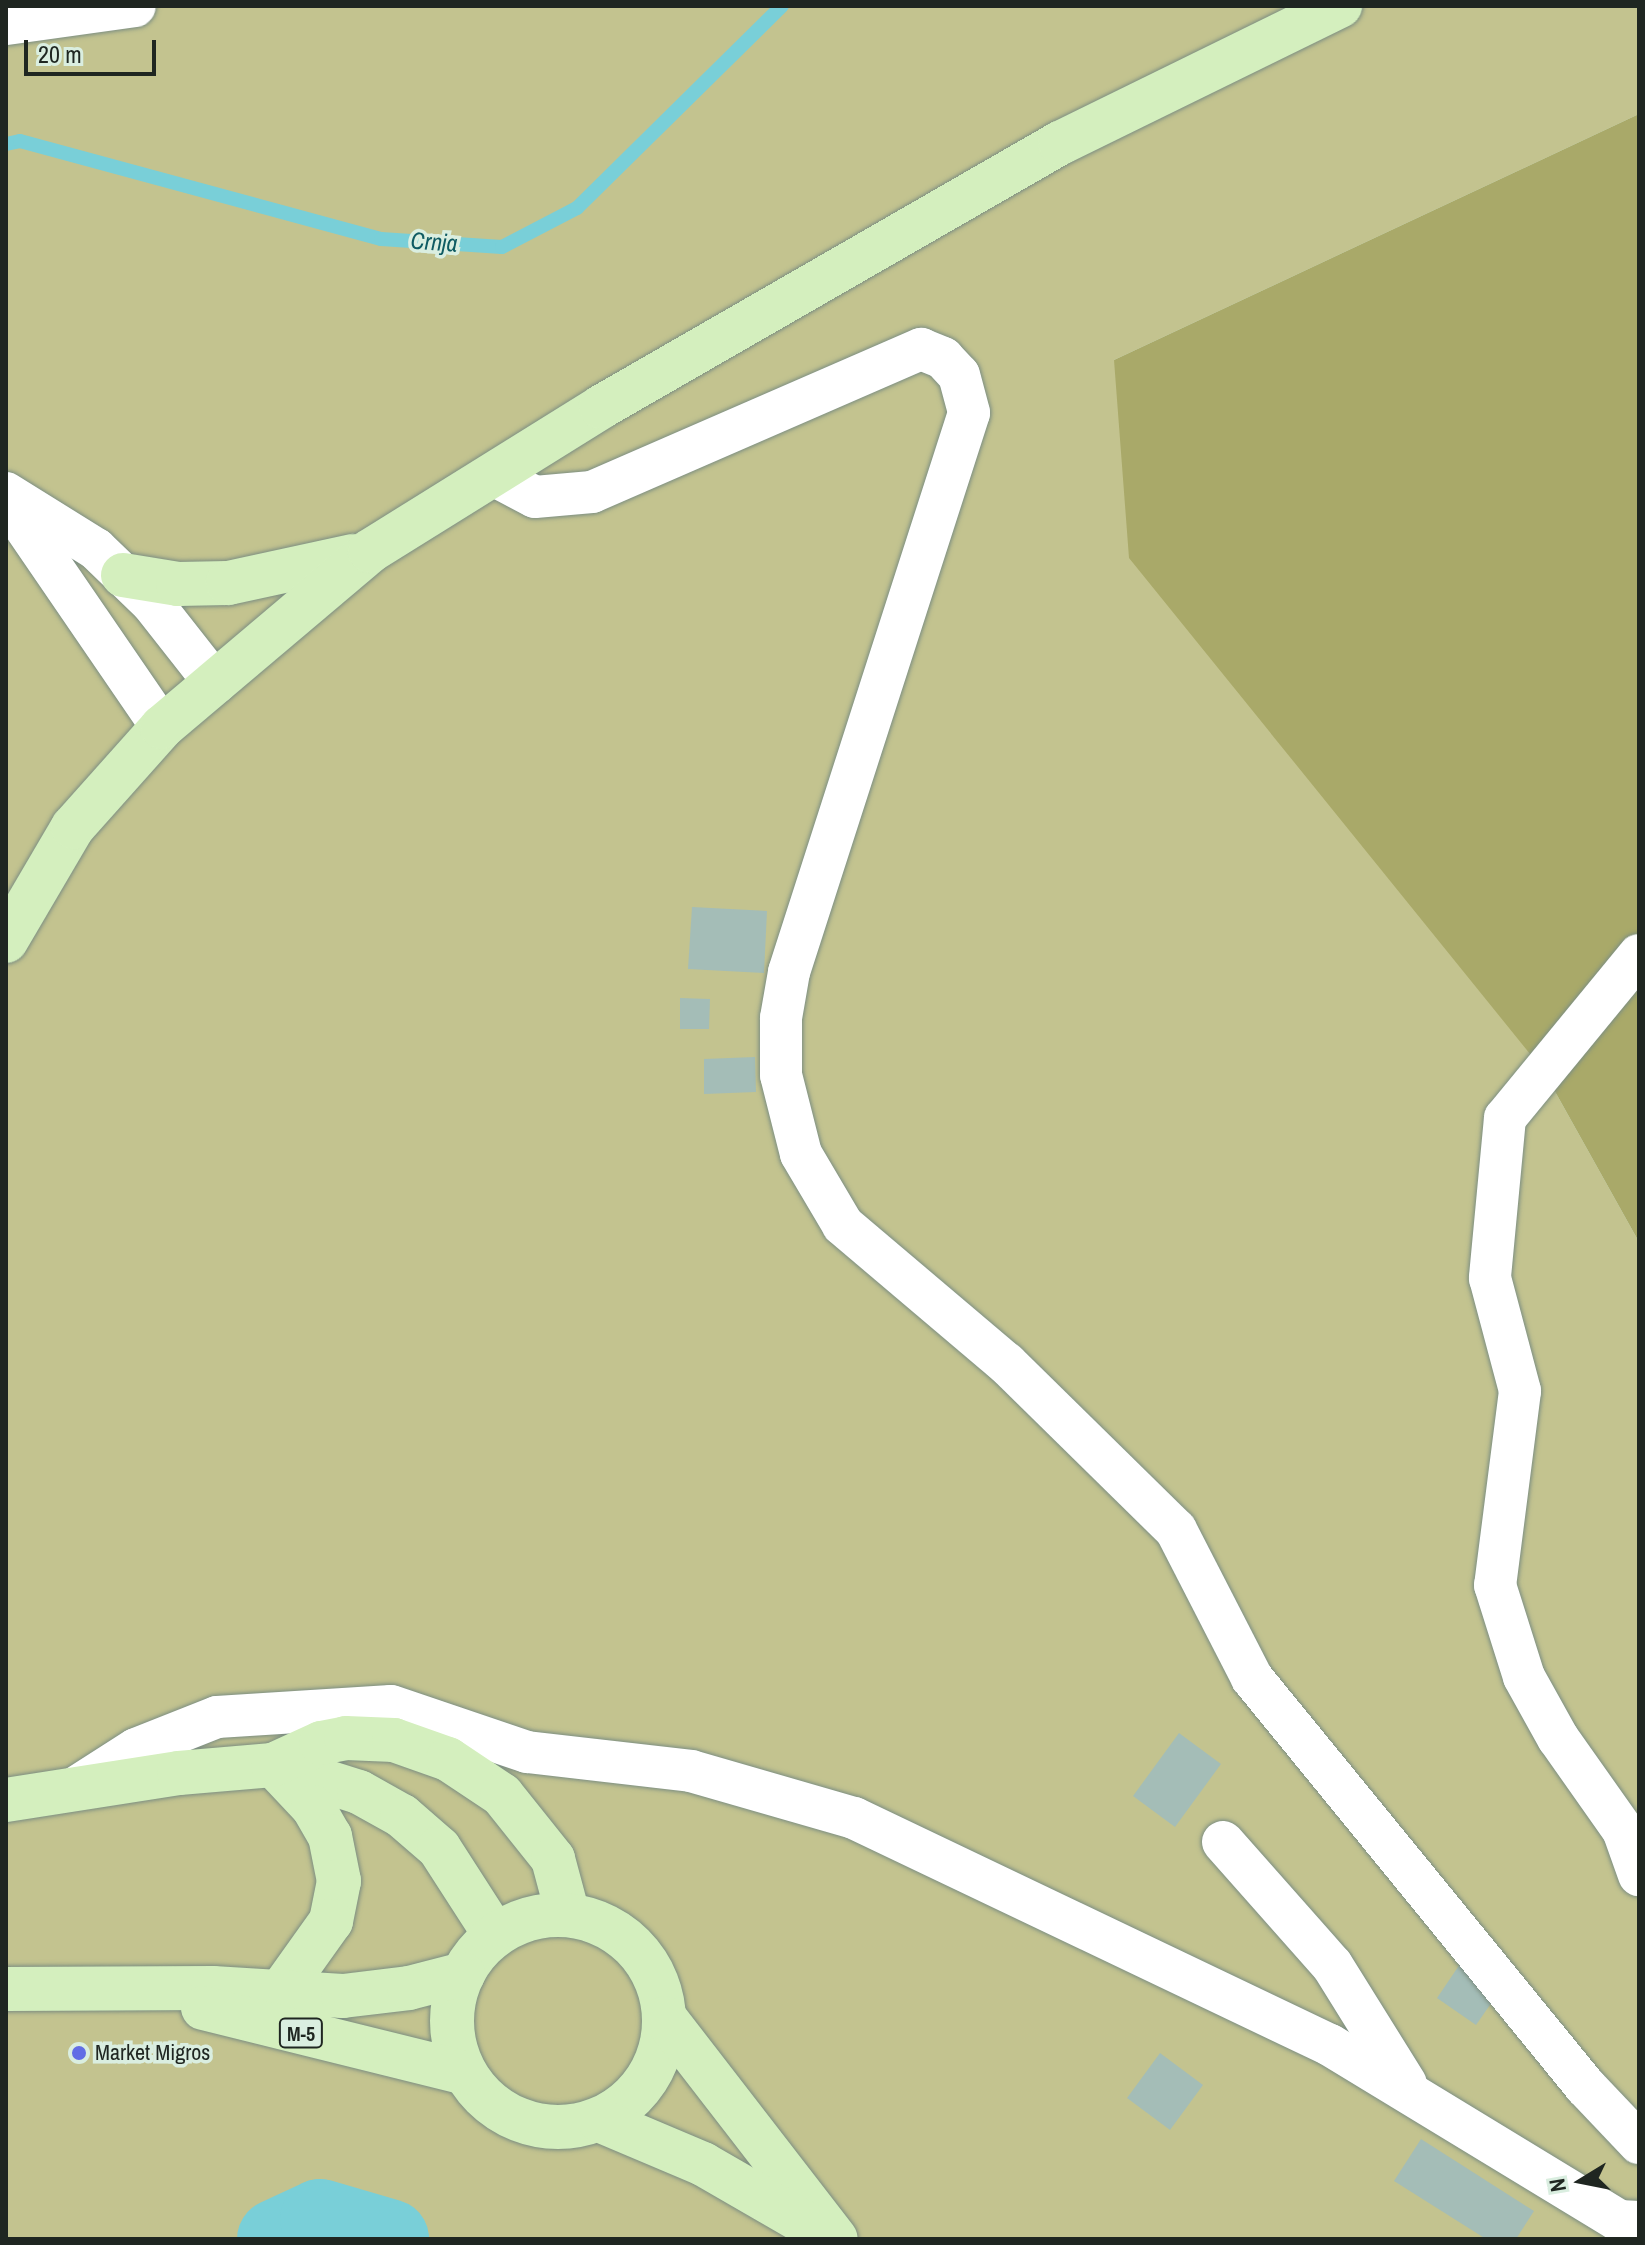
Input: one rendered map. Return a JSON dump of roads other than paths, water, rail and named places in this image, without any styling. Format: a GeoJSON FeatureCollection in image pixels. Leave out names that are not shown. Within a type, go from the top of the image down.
{"type":"FeatureCollection","features":[{"type":"Feature","properties":{"kind":"main road"},"geometry":{"type":"LineString","coordinates":[[6,941],[73,827],[162,727],[370,551],[493,475],[1060,143],[1340,6]]}},
{"type":"Feature","properties":{"kind":"main road"},"geometry":{"type":"LineString","coordinates":[[123,575],[178,584],[228,583],[293,573],[370,551]]}},
{"type":"Feature","properties":{"kind":"main road"},"geometry":{"type":"LineString","coordinates":[[6,1800],[273,1765],[321,1743],[370,1737],[448,1759],[502,1795],[538,1836],[553,1859],[568,1915]]}},
{"type":"Feature","properties":{"kind":"main road"},"geometry":{"type":"LineString","coordinates":[[273,1765],[359,1792],[402,1816],[439,1848],[495,1935]]}},
{"type":"Feature","properties":{"kind":"main road"},"geometry":{"type":"LineString","coordinates":[[273,1765],[313,1807],[330,1836],[339,1881],[331,1921],[279,1994]]}},
{"type":"Feature","properties":{"kind":"main road"},"geometry":{"type":"LineString","coordinates":[[568,1915],[594,1920],[637,1948],[662,1993],[665,2018],[654,2069],[640,2090],[599,2120],[548,2128],[523,2122],[500,2111],[465,2073],[452,2024],[463,1974],[495,1935],[531,1918],[568,1915]]}},
{"type":"Feature","properties":{"kind":"main road","name":"M-5"},"geometry":{"type":"LineString","coordinates":[[6,1989],[138,1992],[213,1988],[279,1994],[376,1993],[463,1974]]}},
{"type":"Feature","properties":{"kind":"main road","name":"M-5"},"geometry":{"type":"LineString","coordinates":[[138,1992],[465,2073]]}},
{"type":"Feature","properties":{"kind":"main road"},"geometry":{"type":"LineString","coordinates":[[665,2018],[834,2239]]}},
{"type":"Feature","properties":{"kind":"main road"},"geometry":{"type":"LineString","coordinates":[[599,2120],[703,2164],[834,2239]]}},
{"type":"Feature","properties":{"kind":"street"},"geometry":{"type":"LineString","coordinates":[[6,24],[135,6]]}},
{"type":"Feature","properties":{"kind":"street"},"geometry":{"type":"LineString","coordinates":[[493,475],[535,497],[592,492],[921,349],[943,358],[959,375],[969,413],[789,972],[781,1018],[781,1075],[801,1154],[843,1225],[1006,1363],[1176,1530],[1252,1678],[1585,2086],[1639,2143]]}},
{"type":"Feature","properties":{"kind":"street"},"geometry":{"type":"LineString","coordinates":[[6,493],[96,549],[152,603],[215,683]]}},
{"type":"Feature","properties":{"kind":"street"},"geometry":{"type":"LineString","coordinates":[[6,500],[162,727]]}},
{"type":"Feature","properties":{"kind":"street"},"geometry":{"type":"LineString","coordinates":[[1639,955],[1505,1118],[1490,1278],[1520,1391],[1495,1585],[1524,1677],[1558,1738],[1623,1830],[1639,1875]]}},
{"type":"Feature","properties":{"kind":"street"},"geometry":{"type":"LineString","coordinates":[[72,1790],[136,1749],[217,1717],[391,1706],[527,1752],[691,1771],[854,1818],[1330,2045],[1409,2089],[1619,2221],[1639,2222]]}},
{"type":"Feature","properties":{"kind":"street"},"geometry":{"type":"LineString","coordinates":[[1223,1842],[1332,1965],[1409,2089]]}},
{"type":"Feature","properties":{"kind":"waterway","name":"Crnja"},"geometry":{"type":"LineString","coordinates":[[6,144],[20,141],[381,239],[502,247],[577,208],[782,6]]}},
{"type":"Feature","properties":{"kind":"waterway"},"geometry":{"type":"LineString","coordinates":[[277,2239],[320,2219],[389,2239]]}},
{"type":"Feature","properties":{"kind":"place","name":"Market Migros"},"geometry":{"type":"Point","coordinates":[79,2053]}}]}
